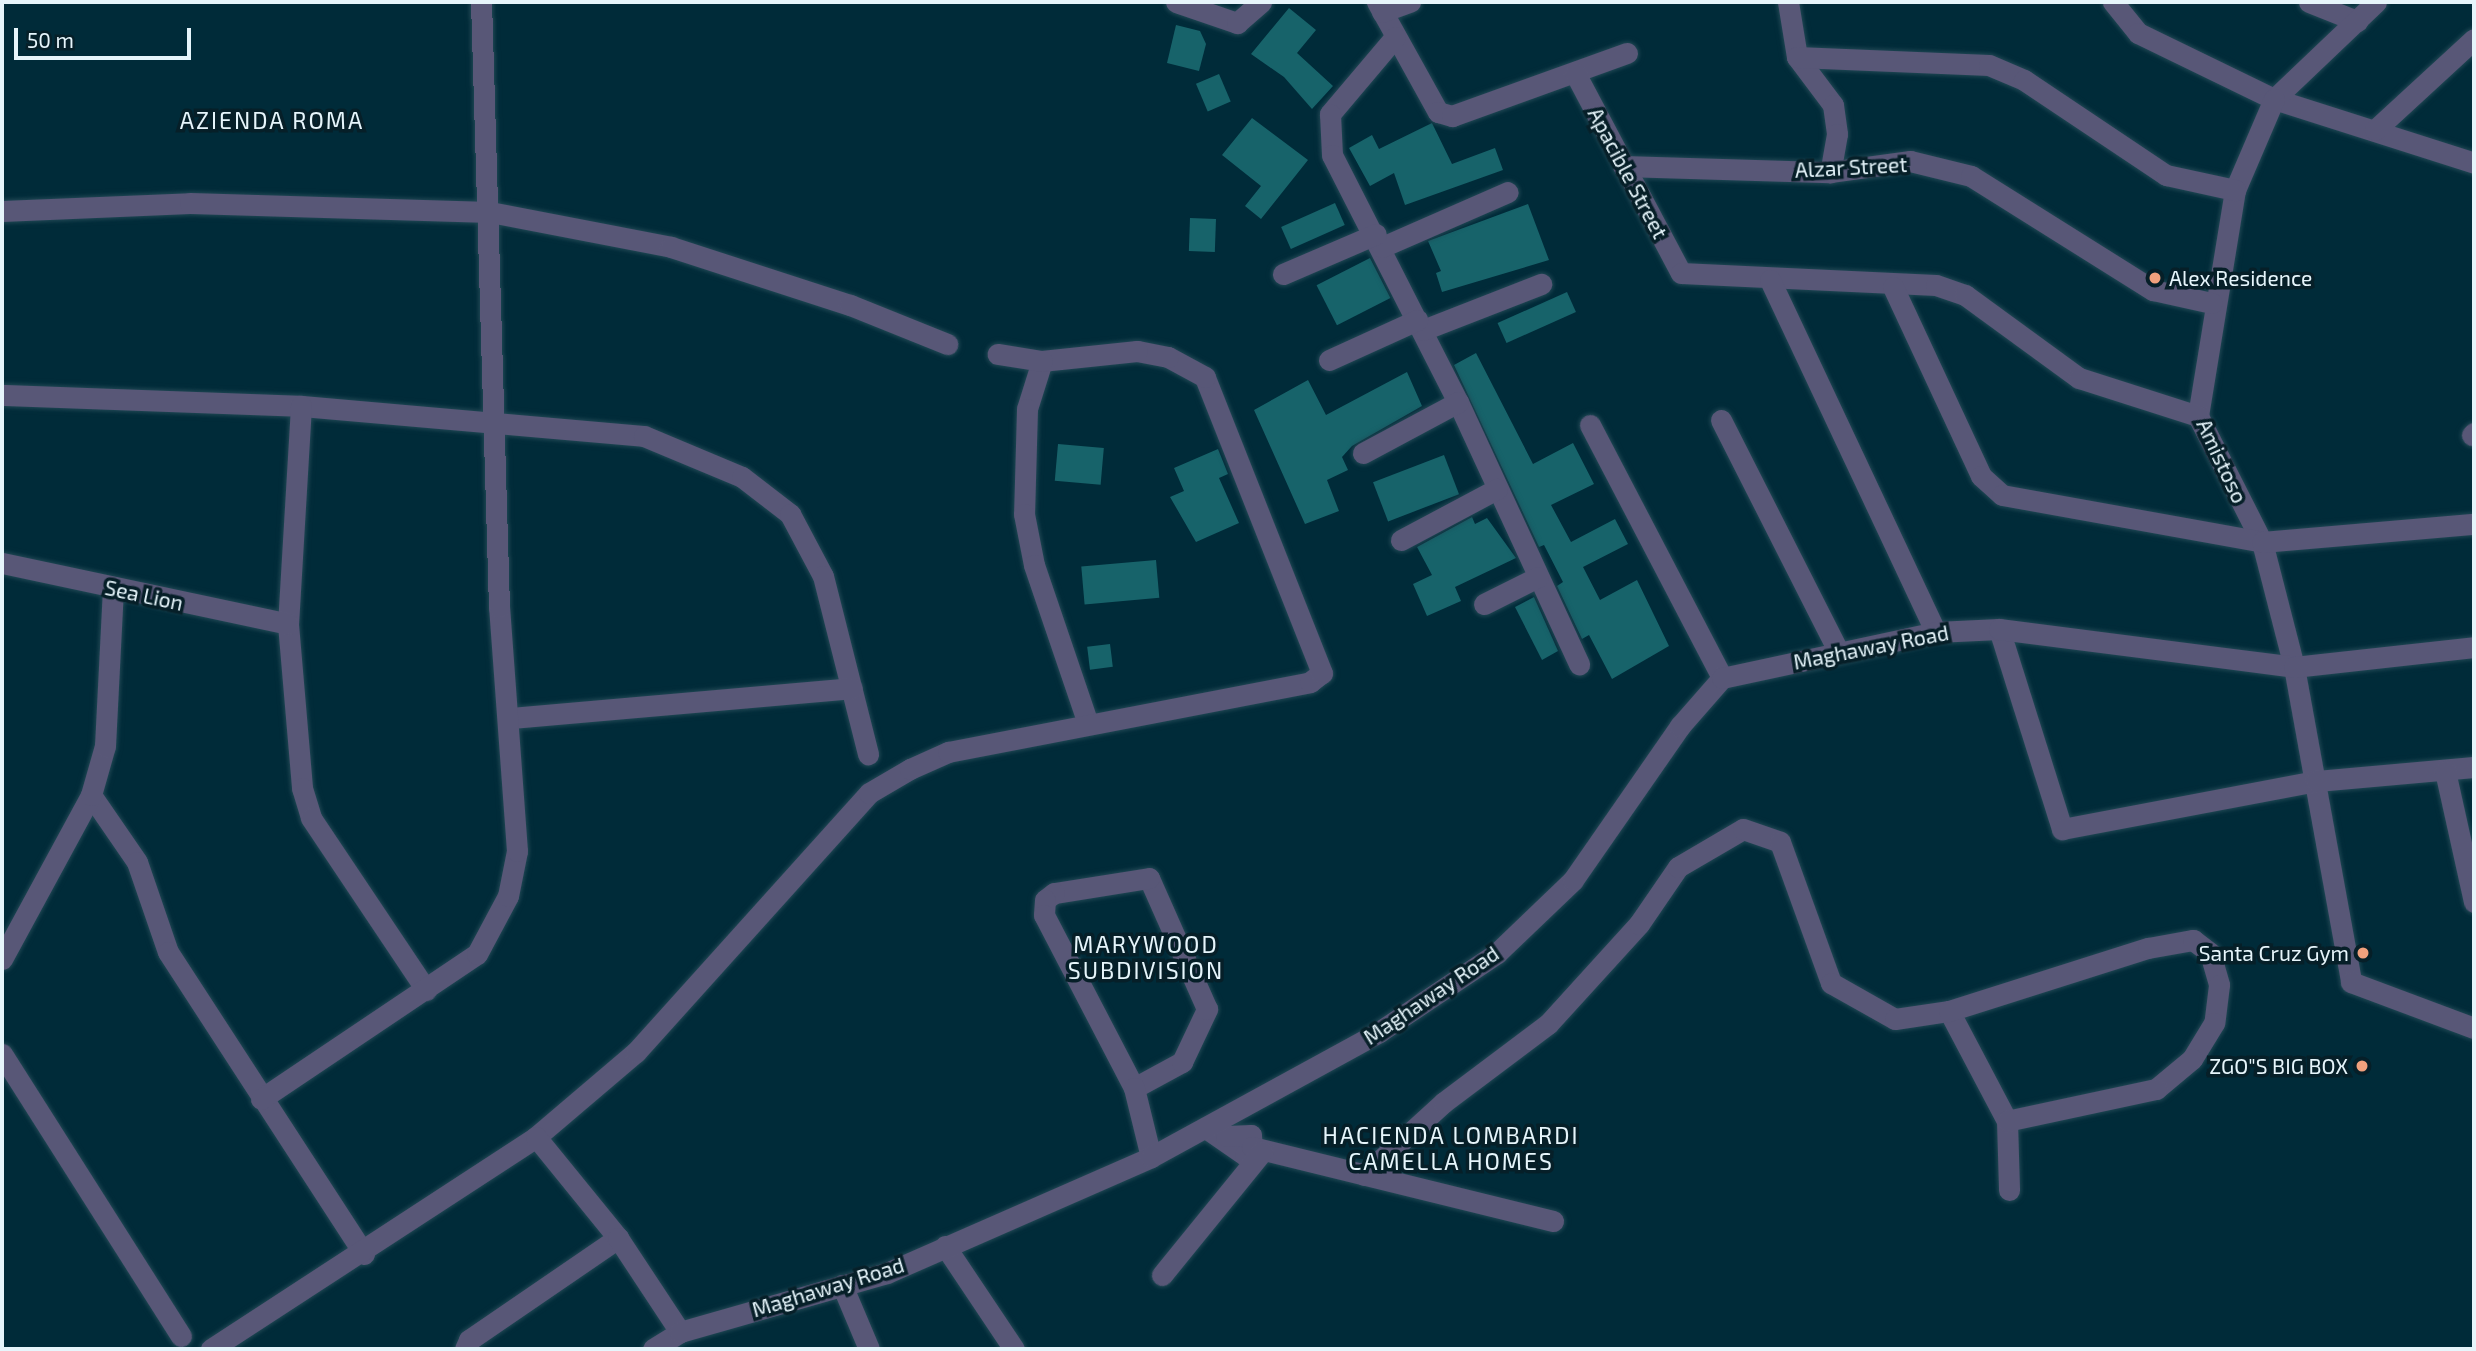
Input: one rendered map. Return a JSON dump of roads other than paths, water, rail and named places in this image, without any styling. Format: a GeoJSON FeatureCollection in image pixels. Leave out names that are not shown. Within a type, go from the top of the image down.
{"type":"FeatureCollection","features":[{"type":"Feature","properties":{"kind":"street"},"geometry":{"type":"LineString","coordinates":[[261,1099],[477,954],[508,896],[517,851],[493,419],[490,212],[481,2]]}},
{"type":"Feature","properties":{"kind":"street"},"geometry":{"type":"LineString","coordinates":[[1176,2],[1237,23],[1255,4]]}},
{"type":"Feature","properties":{"kind":"street"},"geometry":{"type":"LineString","coordinates":[[1410,2],[1380,7],[1438,112],[1452,116],[1627,54]]}},
{"type":"Feature","properties":{"kind":"street"},"geometry":{"type":"LineString","coordinates":[[1788,2],[1797,57],[1833,105],[1837,134],[1830,172]]}},
{"type":"Feature","properties":{"kind":"street"},"geometry":{"type":"LineString","coordinates":[[2113,2],[2138,33],[2274,99],[2473,160]]}},
{"type":"Feature","properties":{"kind":"street"},"geometry":{"type":"LineString","coordinates":[[2309,2],[2357,21]]}},
{"type":"Feature","properties":{"kind":"street"},"geometry":{"type":"LineString","coordinates":[[2274,99],[2376,2]]}},
{"type":"Feature","properties":{"kind":"street"},"geometry":{"type":"LineString","coordinates":[[1395,37],[1330,114],[1332,155],[1379,240],[1458,402],[1579,664]]}},
{"type":"Feature","properties":{"kind":"street"},"geometry":{"type":"LineString","coordinates":[[2375,130],[2474,39]]}},
{"type":"Feature","properties":{"kind":"street"},"geometry":{"type":"LineString","coordinates":[[1797,57],[1989,65],[2024,80],[2166,175],[2235,190]]}},
{"type":"Feature","properties":{"kind":"street","name":"Apacible Street"},"geometry":{"type":"LineString","coordinates":[[1575,73],[1681,273],[1770,280]]}},
{"type":"Feature","properties":{"kind":"street","name":"Amistoso"},"geometry":{"type":"LineString","coordinates":[[2274,99],[2235,190],[2212,303],[2198,416],[2262,542],[2294,667],[2351,982],[2474,1028]]}},
{"type":"Feature","properties":{"kind":"street","name":"Alzar Street"},"geometry":{"type":"LineString","coordinates":[[1623,166],[1830,172],[1909,162],[1970,176],[2153,290],[2212,303]]}},
{"type":"Feature","properties":{"kind":"street"},"geometry":{"type":"LineString","coordinates":[[1283,274],[1508,192]]}},
{"type":"Feature","properties":{"kind":"street"},"geometry":{"type":"LineString","coordinates":[[2,211],[190,203],[490,212],[671,247],[850,305],[947,344]]}},
{"type":"Feature","properties":{"kind":"street"},"geometry":{"type":"LineString","coordinates":[[1936,632],[1770,280],[1894,287],[1936,285],[1965,295],[2060,369],[2198,416]]}},
{"type":"Feature","properties":{"kind":"street"},"geometry":{"type":"LineString","coordinates":[[1329,360],[1420,325],[1541,284]]}},
{"type":"Feature","properties":{"kind":"street"},"geometry":{"type":"LineString","coordinates":[[1894,287],[1981,476],[2003,495],[2262,542],[2474,524]]}},
{"type":"Feature","properties":{"kind":"street"},"geometry":{"type":"LineString","coordinates":[[211,1349],[364,1254],[536,1137],[636,1052],[869,793],[947,752],[1310,682],[1322,673],[1321,664],[1205,377],[1168,356],[1137,351],[1042,360],[998,354]]}},
{"type":"Feature","properties":{"kind":"street"},"geometry":{"type":"LineString","coordinates":[[1042,360],[1027,409],[1024,514],[1034,565],[1088,724]]}},
{"type":"Feature","properties":{"kind":"street"},"geometry":{"type":"LineString","coordinates":[[2,395],[301,406],[493,419],[644,436],[742,477],[790,514],[823,576],[868,754]]}},
{"type":"Feature","properties":{"kind":"street"},"geometry":{"type":"LineString","coordinates":[[1363,453],[1458,402]]}},
{"type":"Feature","properties":{"kind":"street"},"geometry":{"type":"LineString","coordinates":[[301,406],[288,624],[302,788],[311,818],[426,990]]}},
{"type":"Feature","properties":{"kind":"street"},"geometry":{"type":"LineString","coordinates":[[1721,420],[1838,651]]}},
{"type":"Feature","properties":{"kind":"street"},"geometry":{"type":"LineString","coordinates":[[1590,425],[1722,678]]}},
{"type":"Feature","properties":{"kind":"street"},"geometry":{"type":"LineString","coordinates":[[1401,540],[1497,489]]}},
{"type":"Feature","properties":{"kind":"street","name":"Sea Lion"},"geometry":{"type":"LineString","coordinates":[[2,563],[113,589],[288,624]]}},
{"type":"Feature","properties":{"kind":"street"},"geometry":{"type":"LineString","coordinates":[[1483,604],[1538,577]]}},
{"type":"Feature","properties":{"kind":"street"},"geometry":{"type":"LineString","coordinates":[[2,959],[90,795],[104,746],[113,589]]}},
{"type":"Feature","properties":{"kind":"street"},"geometry":{"type":"LineString","coordinates":[[1999,629],[2062,829],[2316,781],[2474,767]]}},
{"type":"Feature","properties":{"kind":"street","name":"Maghaway Road"},"geometry":{"type":"LineString","coordinates":[[653,1349],[680,1332],[842,1285],[945,1246],[1151,1157],[1216,1132],[1379,1032],[1497,953],[1573,880],[1680,726],[1722,678],[1936,632],[1999,629],[2294,667],[2474,647]]}},
{"type":"Feature","properties":{"kind":"street"},"geometry":{"type":"LineString","coordinates":[[510,718],[852,688]]}},
{"type":"Feature","properties":{"kind":"street"},"geometry":{"type":"LineString","coordinates":[[2445,771],[2471,869],[2474,902]]}},
{"type":"Feature","properties":{"kind":"street"},"geometry":{"type":"LineString","coordinates":[[90,795],[137,862],[168,952],[364,1254]]}},
{"type":"Feature","properties":{"kind":"street"},"geometry":{"type":"LineString","coordinates":[[1364,1175],[1444,1102],[1548,1024],[1639,923],[1678,867],[1743,828],[1780,842],[1831,983],[1895,1019],[1949,1011],[2148,948],[2193,940],[2210,953],[2220,985],[2214,1023],[2192,1059],[2156,1089],[2007,1121]]}},
{"type":"Feature","properties":{"kind":"street"},"geometry":{"type":"LineString","coordinates":[[1134,1088],[1182,1062],[1207,1009],[1149,878],[1054,893],[1045,900],[1044,915],[1134,1088],[1151,1157]]}},
{"type":"Feature","properties":{"kind":"street"},"geometry":{"type":"LineString","coordinates":[[1949,1011],[2007,1121],[2010,1190]]}},
{"type":"Feature","properties":{"kind":"street"},"geometry":{"type":"LineString","coordinates":[[2,1055],[181,1336]]}},
{"type":"Feature","properties":{"kind":"street"},"geometry":{"type":"LineString","coordinates":[[1216,1132],[1251,1135],[1257,1149]]}},
{"type":"Feature","properties":{"kind":"street"},"geometry":{"type":"LineString","coordinates":[[536,1137],[618,1238],[680,1332]]}},
{"type":"Feature","properties":{"kind":"street"},"geometry":{"type":"LineString","coordinates":[[1257,1149],[1553,1221]]}},
{"type":"Feature","properties":{"kind":"street"},"geometry":{"type":"LineString","coordinates":[[1162,1275],[1257,1149]]}},
{"type":"Feature","properties":{"kind":"street"},"geometry":{"type":"LineString","coordinates":[[466,1349],[469,1340],[618,1238]]}},
{"type":"Feature","properties":{"kind":"street"},"geometry":{"type":"LineString","coordinates":[[945,1246],[1014,1349]]}},
{"type":"Feature","properties":{"kind":"street"},"geometry":{"type":"LineString","coordinates":[[842,1285],[869,1349]]}},
{"type":"Feature","properties":{"kind":"place","name":"Alex Residence"},"geometry":{"type":"Point","coordinates":[2155,278]}},
{"type":"Feature","properties":{"kind":"place","name":"Santa Cruz Gym"},"geometry":{"type":"Point","coordinates":[2363,953]}},
{"type":"Feature","properties":{"kind":"place","name":"ZGO\"S BIG BOX"},"geometry":{"type":"Point","coordinates":[2362,1066]}},
{"type":"Feature","properties":{"kind":"district","name":"AZIENDA ROMA"},"geometry":{"type":"Point","coordinates":[272,120]}},
{"type":"Feature","properties":{"kind":"district","name":"MARYWOOD SUBDIVISION"},"geometry":{"type":"Point","coordinates":[1146,957]}},
{"type":"Feature","properties":{"kind":"district","name":"HACIENDA LOMBARDI CAMELLA HOMES"},"geometry":{"type":"Point","coordinates":[1451,1148]}}]}
